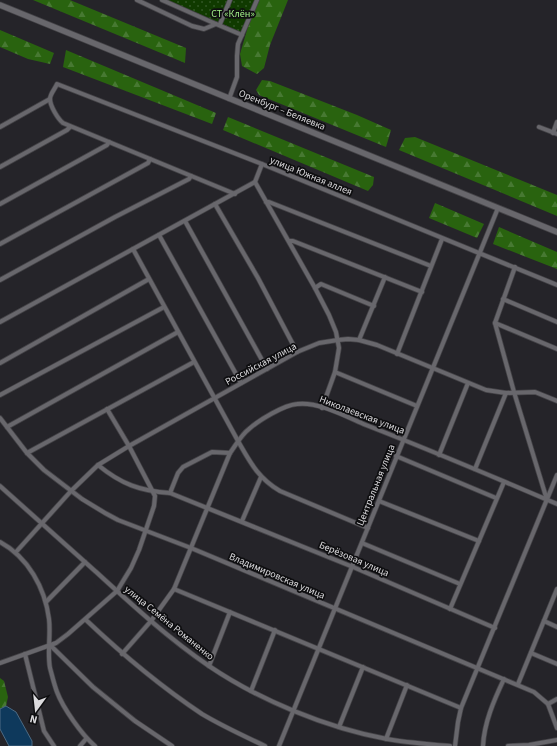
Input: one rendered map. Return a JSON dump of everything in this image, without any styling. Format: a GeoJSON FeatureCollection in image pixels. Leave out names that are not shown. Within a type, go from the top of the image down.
{"type":"FeatureCollection","features":[{"type":"Feature","properties":{"kind":"main road","name":"Оренбург – Беляевка"},"geometry":{"type":"LineString","coordinates":[[0,5],[557,232]]}},
{"type":"Feature","properties":{"kind":"street"},"geometry":{"type":"LineString","coordinates":[[137,0],[192,26],[204,29],[218,24],[230,0]]}},
{"type":"Feature","properties":{"kind":"street"},"geometry":{"type":"LineString","coordinates":[[162,0],[242,35]]}},
{"type":"Feature","properties":{"kind":"street"},"geometry":{"type":"LineString","coordinates":[[229,98],[237,77],[238,44],[257,0]]}},
{"type":"Feature","properties":{"kind":"street","name":"улица Южная аллея"},"geometry":{"type":"LineString","coordinates":[[50,99],[57,84],[262,164],[442,239],[557,284]]}},
{"type":"Feature","properties":{"kind":"street"},"geometry":{"type":"LineString","coordinates":[[0,127],[50,99],[58,118],[70,127],[235,194]]}},
{"type":"Feature","properties":{"kind":"street"},"geometry":{"type":"LineString","coordinates":[[539,127],[555,134],[557,122]]}},
{"type":"Feature","properties":{"kind":"street"},"geometry":{"type":"LineString","coordinates":[[0,167],[70,127]]}},
{"type":"Feature","properties":{"kind":"street"},"geometry":{"type":"LineString","coordinates":[[0,204],[107,145],[108,142]]}},
{"type":"Feature","properties":{"kind":"street"},"geometry":{"type":"LineString","coordinates":[[0,244],[148,163],[150,159]]}},
{"type":"Feature","properties":{"kind":"street"},"geometry":{"type":"LineString","coordinates":[[0,322],[255,182],[262,164]]}},
{"type":"Feature","properties":{"kind":"street"},"geometry":{"type":"LineString","coordinates":[[0,280],[115,216],[189,179],[191,176]]}},
{"type":"Feature","properties":{"kind":"street"},"geometry":{"type":"LineString","coordinates":[[255,182],[315,288],[329,315],[338,340],[335,372],[322,408]]}},
{"type":"Feature","properties":{"kind":"street"},"geometry":{"type":"LineString","coordinates":[[266,202],[431,266]]}},
{"type":"Feature","properties":{"kind":"street"},"geometry":{"type":"LineString","coordinates":[[216,204],[258,278],[297,352]]}},
{"type":"Feature","properties":{"kind":"street","name":"Центральная улица"},"geometry":{"type":"LineString","coordinates":[[279,746],[498,208]]}},
{"type":"Feature","properties":{"kind":"street"},"geometry":{"type":"LineString","coordinates":[[184,221],[267,369]]}},
{"type":"Feature","properties":{"kind":"street"},"geometry":{"type":"LineString","coordinates":[[159,234],[241,384]]}},
{"type":"Feature","properties":{"kind":"street"},"geometry":{"type":"LineString","coordinates":[[397,354],[442,239]]}},
{"type":"Feature","properties":{"kind":"street"},"geometry":{"type":"LineString","coordinates":[[289,241],[293,241],[422,292]]}},
{"type":"Feature","properties":{"kind":"street"},"geometry":{"type":"LineString","coordinates":[[133,249],[214,398],[253,468],[260,477],[280,491],[368,528]]}},
{"type":"Feature","properties":{"kind":"street"},"geometry":{"type":"LineString","coordinates":[[515,267],[495,323],[514,392],[547,500]]}},
{"type":"Feature","properties":{"kind":"street"},"geometry":{"type":"LineString","coordinates":[[359,340],[386,277]]}},
{"type":"Feature","properties":{"kind":"street"},"geometry":{"type":"LineString","coordinates":[[0,363],[149,279]]}},
{"type":"Feature","properties":{"kind":"street"},"geometry":{"type":"LineString","coordinates":[[315,288],[321,284],[374,306]]}},
{"type":"Feature","properties":{"kind":"street"},"geometry":{"type":"LineString","coordinates":[[503,300],[557,322]]}},
{"type":"Feature","properties":{"kind":"street"},"geometry":{"type":"LineString","coordinates":[[0,395],[164,307]]}},
{"type":"Feature","properties":{"kind":"street"},"geometry":{"type":"LineString","coordinates":[[495,323],[557,349]]}},
{"type":"Feature","properties":{"kind":"street"},"geometry":{"type":"LineString","coordinates":[[7,427],[178,332]]}},
{"type":"Feature","properties":{"kind":"street","name":"Российская улица"},"geometry":{"type":"LineString","coordinates":[[16,552],[71,491],[98,465],[297,352],[319,343],[338,340],[359,340],[377,345],[486,390],[506,393],[535,392],[557,401]]}},
{"type":"Feature","properties":{"kind":"street"},"geometry":{"type":"LineString","coordinates":[[27,453],[194,362]]}},
{"type":"Feature","properties":{"kind":"street"},"geometry":{"type":"LineString","coordinates":[[335,372],[417,406]]}},
{"type":"Feature","properties":{"kind":"street"},"geometry":{"type":"LineString","coordinates":[[439,454],[468,383]]}},
{"type":"Feature","properties":{"kind":"street"},"geometry":{"type":"LineString","coordinates":[[475,469],[506,393]]}},
{"type":"Feature","properties":{"kind":"street","name":"Николаевская улица"},"geometry":{"type":"LineString","coordinates":[[122,654],[151,621],[174,589],[230,453],[238,441],[248,429],[289,406],[305,403],[322,408],[439,454],[557,504]]}},
{"type":"Feature","properties":{"kind":"street"},"geometry":{"type":"LineString","coordinates":[[0,663],[50,645],[68,634],[86,620],[117,591],[124,582],[131,568],[146,530],[155,499],[154,492],[130,446],[108,409]]}},
{"type":"Feature","properties":{"kind":"street","name":"Владимировская улица"},"geometry":{"type":"LineString","coordinates":[[0,418],[27,453],[44,470],[71,491],[105,513],[118,520],[191,548],[518,684],[534,692],[548,704],[557,728]]}},
{"type":"Feature","properties":{"kind":"street"},"geometry":{"type":"LineString","coordinates":[[170,493],[178,473],[183,467],[212,452],[230,453]]}},
{"type":"Feature","properties":{"kind":"street"},"geometry":{"type":"LineString","coordinates":[[396,456],[496,498]]}},
{"type":"Feature","properties":{"kind":"street","name":"Берёзовая улица"},"geometry":{"type":"LineString","coordinates":[[98,465],[127,485],[154,492],[170,493],[353,567],[494,628]]}},
{"type":"Feature","properties":{"kind":"street"},"geometry":{"type":"LineString","coordinates":[[455,746],[461,708],[557,475]]}},
{"type":"Feature","properties":{"kind":"street"},"geometry":{"type":"LineString","coordinates":[[242,522],[260,477]]}},
{"type":"Feature","properties":{"kind":"street"},"geometry":{"type":"LineString","coordinates":[[450,609],[504,482]]}},
{"type":"Feature","properties":{"kind":"street","name":"улица Семёна Романенко"},"geometry":{"type":"LineString","coordinates":[[0,486],[151,621],[209,666],[251,691],[293,710],[339,727],[386,739],[450,746]]}},
{"type":"Feature","properties":{"kind":"street"},"geometry":{"type":"LineString","coordinates":[[379,501],[479,542]]}},
{"type":"Feature","properties":{"kind":"street"},"geometry":{"type":"LineString","coordinates":[[0,542],[16,552],[36,579],[46,602],[49,619],[50,666],[57,692],[86,739],[95,746]]}},
{"type":"Feature","properties":{"kind":"street"},"geometry":{"type":"LineString","coordinates":[[362,543],[460,584]]}},
{"type":"Feature","properties":{"kind":"street"},"geometry":{"type":"LineString","coordinates":[[46,602],[85,562]]}},
{"type":"Feature","properties":{"kind":"street"},"geometry":{"type":"LineString","coordinates":[[174,589],[461,708]]}},
{"type":"Feature","properties":{"kind":"street"},"geometry":{"type":"LineString","coordinates":[[518,684],[557,589]]}},
{"type":"Feature","properties":{"kind":"street"},"geometry":{"type":"LineString","coordinates":[[209,666],[230,612]]}},
{"type":"Feature","properties":{"kind":"street"},"geometry":{"type":"LineString","coordinates":[[86,620],[122,654],[160,684],[204,714],[265,746]]}},
{"type":"Feature","properties":{"kind":"street"},"geometry":{"type":"LineString","coordinates":[[544,621],[557,627]]}},
{"type":"Feature","properties":{"kind":"street"},"geometry":{"type":"LineString","coordinates":[[251,691],[274,630]]}},
{"type":"Feature","properties":{"kind":"street"},"geometry":{"type":"LineString","coordinates":[[50,645],[93,687],[135,721],[172,746]]}},
{"type":"Feature","properties":{"kind":"street"},"geometry":{"type":"LineString","coordinates":[[531,653],[557,664]]}},
{"type":"Feature","properties":{"kind":"street"},"geometry":{"type":"LineString","coordinates":[[25,654],[44,731],[54,746]]}},
{"type":"Feature","properties":{"kind":"street"},"geometry":{"type":"LineString","coordinates":[[339,727],[363,667]]}},
{"type":"Feature","properties":{"kind":"street"},"geometry":{"type":"LineString","coordinates":[[483,746],[490,711],[504,679]]}},
{"type":"Feature","properties":{"kind":"street"},"geometry":{"type":"LineString","coordinates":[[386,739],[407,685]]}},
{"type":"Feature","properties":{"kind":"street"},"geometry":{"type":"LineString","coordinates":[[548,704],[557,699]]}},
{"type":"Feature","properties":{"kind":"street"},"geometry":{"type":"LineString","coordinates":[[80,746],[86,739]]}},
{"type":"Feature","properties":{"kind":"street"},"geometry":{"type":"LineString","coordinates":[[508,746],[529,745],[557,740]]}},
{"type":"Feature","properties":{"kind":"green space"},"geometry":{"type":"Polygon","coordinates":[[[33,0],[70,0],[186,48],[185,63],[33,0]]]}},
{"type":"Feature","properties":{"kind":"green space","name":"СТ «Клён»"},"geometry":{"type":"Polygon","coordinates":[[[167,0],[255,0],[241,32],[167,0]]]}},
{"type":"Feature","properties":{"kind":"green space"},"geometry":{"type":"Polygon","coordinates":[[[259,0],[288,0],[270,45],[264,68],[257,74],[242,66],[240,54],[249,23],[259,0]]]}},
{"type":"Feature","properties":{"kind":"green space"},"geometry":{"type":"Polygon","coordinates":[[[0,30],[54,53],[50,64],[28,59],[0,47],[0,30]]]}},
{"type":"Feature","properties":{"kind":"green space"},"geometry":{"type":"Polygon","coordinates":[[[66,50],[216,113],[212,124],[63,67],[66,50]]]}},
{"type":"Feature","properties":{"kind":"green space"},"geometry":{"type":"Polygon","coordinates":[[[262,80],[270,81],[391,130],[386,147],[259,95],[256,90],[262,80]]]}},
{"type":"Feature","properties":{"kind":"green space"},"geometry":{"type":"Polygon","coordinates":[[[228,117],[374,177],[373,185],[368,191],[223,130],[228,117]]]}},
{"type":"Feature","properties":{"kind":"green space"},"geometry":{"type":"Polygon","coordinates":[[[415,137],[557,195],[557,216],[399,150],[405,138],[415,137]]]}},
{"type":"Feature","properties":{"kind":"green space"},"geometry":{"type":"Polygon","coordinates":[[[435,203],[484,224],[477,238],[429,218],[435,203]]]}},
{"type":"Feature","properties":{"kind":"green space"},"geometry":{"type":"Polygon","coordinates":[[[499,227],[557,252],[557,269],[493,244],[499,227]]]}},
{"type":"Feature","properties":{"kind":"green space"},"geometry":{"type":"Polygon","coordinates":[[[0,678],[4,681],[8,697],[6,706],[0,709],[0,678]]]}},
{"type":"Feature","properties":{"kind":"water"},"geometry":{"type":"Polygon","coordinates":[[[6,706],[16,712],[32,741],[32,746],[9,746],[0,729],[0,709],[6,706]]]}}]}
